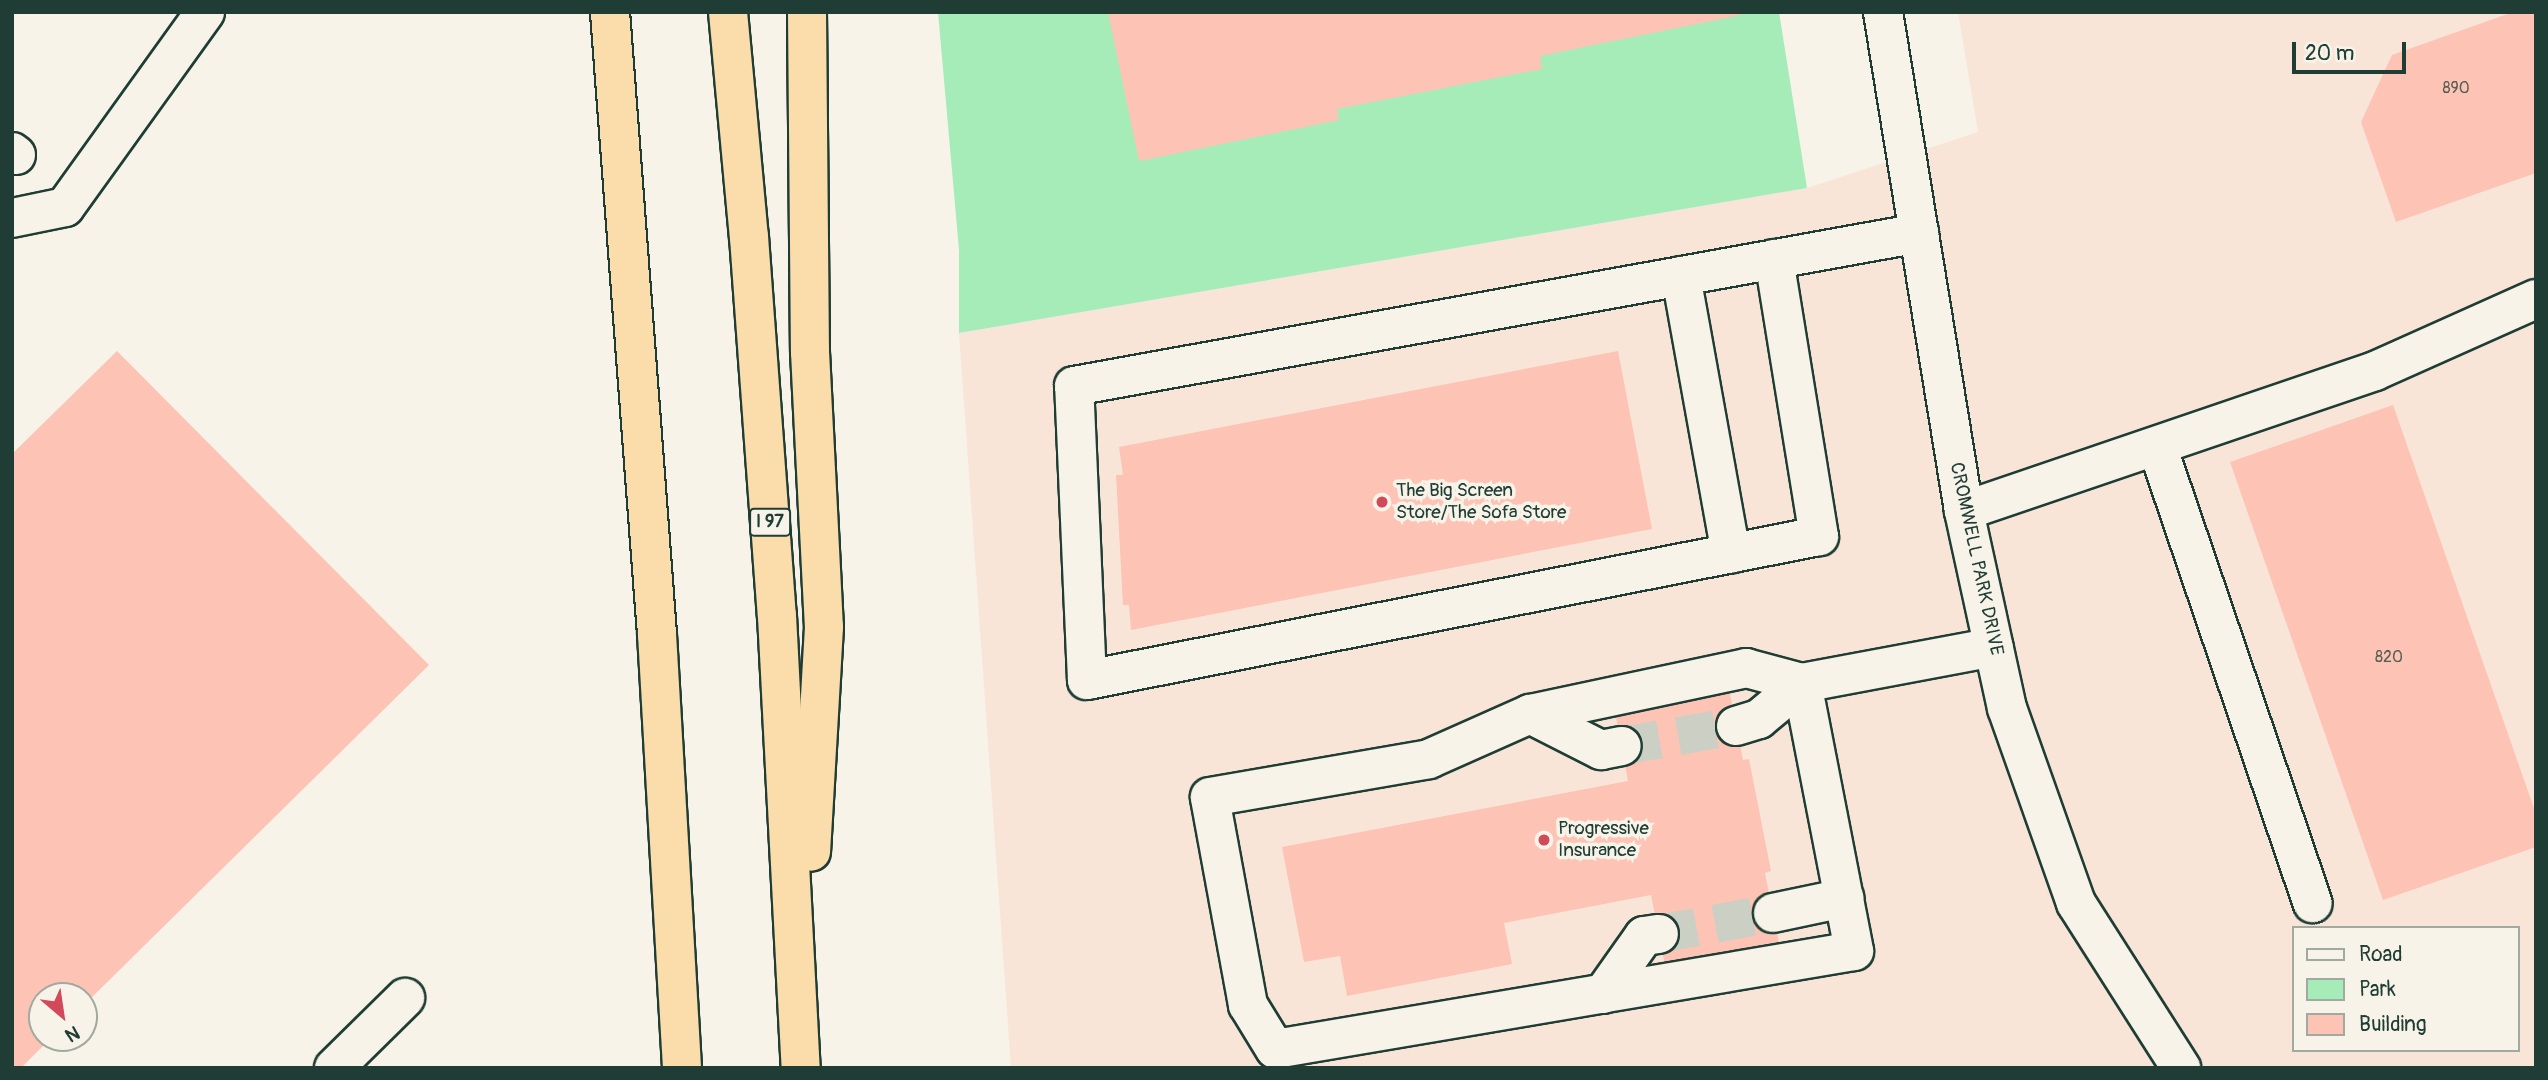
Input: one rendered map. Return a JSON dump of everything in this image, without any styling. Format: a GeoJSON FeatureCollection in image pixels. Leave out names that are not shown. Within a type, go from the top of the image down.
{"type":"FeatureCollection","features":[{"type":"Feature","properties":{"kind":"highway"},"geometry":{"type":"LineString","coordinates":[[610,12],[656,621],[682,1068]]}},
{"type":"Feature","properties":{"kind":"highway","name":"I 97"},"geometry":{"type":"LineString","coordinates":[[728,12],[749,237],[768,494],[801,1050]]}},
{"type":"Feature","properties":{"kind":"highway"},"geometry":{"type":"LineString","coordinates":[[801,1050],[824,627],[810,352],[807,12]]}},
{"type":"Feature","properties":{"kind":"street"},"geometry":{"type":"LineString","coordinates":[[12,218],[65,207],[205,12]]}},
{"type":"Feature","properties":{"kind":"street","name":"CROMWELL PARK DRIVE"},"geometry":{"type":"LineString","coordinates":[[1883,12],[1964,511],[2007,708],[2077,904],[2180,1068]]}},
{"type":"Feature","properties":{"kind":"street"},"geometry":{"type":"LineString","coordinates":[[1774,260],[1819,536],[1087,680],[1074,386],[1919,233]]}},
{"type":"Feature","properties":{"kind":"street"},"geometry":{"type":"LineString","coordinates":[[1681,276],[1731,554]]}},
{"type":"Feature","properties":{"kind":"street"},"geometry":{"type":"LineString","coordinates":[[1964,511],[2375,371],[2536,299]]}},
{"type":"Feature","properties":{"kind":"street"},"geometry":{"type":"LineString","coordinates":[[2157,446],[2313,903]]}},
{"type":"Feature","properties":{"kind":"street"},"geometry":{"type":"LineString","coordinates":[[1802,683],[1854,951],[1275,1049],[1248,1005],[1210,797],[1429,759],[1530,714],[1746,668],[1802,683],[1994,647]]}},
{"type":"Feature","properties":{"kind":"street"},"geometry":{"type":"LineString","coordinates":[[1736,726],[1759,719],[1802,683]]}},
{"type":"Feature","properties":{"kind":"street"},"geometry":{"type":"LineString","coordinates":[[1530,714],[1601,750],[1622,746]]}},
{"type":"Feature","properties":{"kind":"street"},"geometry":{"type":"LineString","coordinates":[[1773,913],[1844,898]]}},
{"type":"Feature","properties":{"kind":"street"},"geometry":{"type":"LineString","coordinates":[[1603,994],[1644,936],[1658,934]]}},
{"type":"Feature","properties":{"kind":"street"},"geometry":{"type":"LineString","coordinates":[[334,1068],[405,998]]}},
{"type":"Feature","properties":{"kind":"shaded area"},"geometry":{"type":"Polygon","coordinates":[[[1958,12],[2536,12],[2536,1068],[1011,1068],[959,333],[1807,188],[1978,132],[1958,12]]]}},
{"type":"Feature","properties":{"kind":"green space"},"geometry":{"type":"Polygon","coordinates":[[[938,12],[1779,12],[1807,188],[959,333],[959,250],[938,12]]]}},
{"type":"Feature","properties":{"kind":"building"},"geometry":{"type":"Polygon","coordinates":[[[1108,12],[1741,12],[1741,15],[1540,56],[1542,69],[1337,109],[1339,120],[1139,161],[1108,12]]]}},
{"type":"Feature","properties":{"kind":"building"},"geometry":{"type":"Polygon","coordinates":[[[2513,12],[2536,12],[2536,173],[2396,222],[2361,122],[2392,55],[2513,12]]]}},
{"type":"Feature","properties":{"kind":"building"},"geometry":{"type":"Polygon","coordinates":[[[117,351],[429,665],[98,991],[98,982],[28,982],[28,1052],[37,1052],[21,1068],[12,1068],[12,454],[117,351]]]}},
{"type":"Feature","properties":{"kind":"building","name":"The Big Screen Store/The Sofa Store"},"geometry":{"type":"Polygon","coordinates":[[[1618,351],[1652,529],[1131,630],[1129,605],[1123,605],[1116,475],[1123,475],[1119,447],[1618,351]]]}},
{"type":"Feature","properties":{"kind":"building"},"geometry":{"type":"Polygon","coordinates":[[[2393,405],[2536,814],[2536,847],[2383,900],[2230,462],[2393,405]]]}},
{"type":"Feature","properties":{"kind":"building","name":"Progressive Insurance"},"geometry":{"type":"Polygon","coordinates":[[[1728,684],[1743,760],[1749,759],[1771,871],[1765,873],[1780,948],[1666,970],[1651,895],[1504,923],[1512,964],[1347,996],[1340,956],[1304,962],[1282,847],[1628,781],[1614,706],[1728,684]]]}},
{"type":"Feature","properties":{"kind":"tunnel"},"geometry":{"type":"LineString","coordinates":[[1622,746],[1736,726]]}},
{"type":"Feature","properties":{"kind":"tunnel"},"geometry":{"type":"LineString","coordinates":[[1659,934],[1773,913]]}},
{"type":"Feature","properties":{"kind":"place","name":"The Big Screen Store/The Sofa Store"},"geometry":{"type":"Point","coordinates":[1382,502]}},
{"type":"Feature","properties":{"kind":"place","name":"Progressive Insurance"},"geometry":{"type":"Point","coordinates":[1544,840]}}]}
